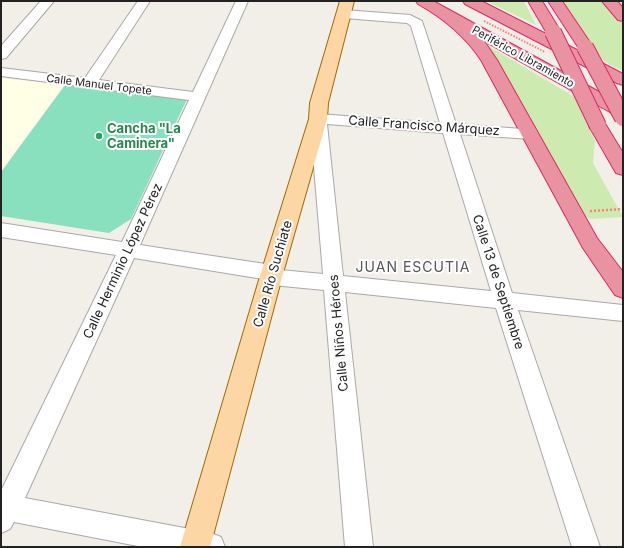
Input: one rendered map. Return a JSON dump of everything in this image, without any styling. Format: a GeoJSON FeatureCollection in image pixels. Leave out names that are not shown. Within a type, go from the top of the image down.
{"type":"FeatureCollection","features":[{"type":"Feature","properties":{"kind":"highway","name":"Periférico Libramiento"},"geometry":{"type":"LineString","coordinates":[[423,1],[623,112]]}},
{"type":"Feature","properties":{"kind":"highway"},"geometry":{"type":"LineString","coordinates":[[470,1],[623,80]]}},
{"type":"Feature","properties":{"kind":"highway"},"geometry":{"type":"LineString","coordinates":[[535,1],[553,32],[598,126],[623,169]]}},
{"type":"Feature","properties":{"kind":"highway"},"geometry":{"type":"LineString","coordinates":[[555,1],[585,47],[623,118]]}},
{"type":"Feature","properties":{"kind":"highway"},"geometry":{"type":"LineString","coordinates":[[609,1],[623,17]]}},
{"type":"Feature","properties":{"kind":"highway"},"geometry":{"type":"LineString","coordinates":[[444,13],[477,42],[489,60],[590,243],[623,289]]}},
{"type":"Feature","properties":{"kind":"highway"},"geometry":{"type":"LineString","coordinates":[[600,256],[623,268]]}},
{"type":"Feature","properties":{"kind":"main road","name":"Calle Río Suchiate"},"geometry":{"type":"LineString","coordinates":[[201,546],[272,275],[318,119],[319,103],[345,8]]}},
{"type":"Feature","properties":{"kind":"street"},"geometry":{"type":"LineString","coordinates":[[1,55],[48,1]]}},
{"type":"Feature","properties":{"kind":"street"},"geometry":{"type":"LineString","coordinates":[[89,83],[144,1]]}},
{"type":"Feature","properties":{"kind":"street","name":"Calle Herminio López Pérez"},"geometry":{"type":"LineString","coordinates":[[3,511],[128,250],[242,1]]}},
{"type":"Feature","properties":{"kind":"street","name":"Calle 13 de Septiembre"},"geometry":{"type":"LineString","coordinates":[[345,8],[410,19],[418,24],[504,301],[586,547]]}},
{"type":"Feature","properties":{"kind":"street","name":"Calle Manuel Topete"},"geometry":{"type":"LineString","coordinates":[[1,72],[198,97]]}},
{"type":"Feature","properties":{"kind":"street","name":"Calle Francisco Márquez"},"geometry":{"type":"LineString","coordinates":[[318,119],[530,134]]}},
{"type":"Feature","properties":{"kind":"street","name":"Calle Niños Héroes"},"geometry":{"type":"LineString","coordinates":[[318,119],[359,547]]}},
{"type":"Feature","properties":{"kind":"street"},"geometry":{"type":"LineString","coordinates":[[1,230],[272,275],[334,283],[623,313]]}},
{"type":"Feature","properties":{"kind":"street"},"geometry":{"type":"LineString","coordinates":[[3,511],[201,546]]}},
{"type":"Feature","properties":{"kind":"shaded area"},"geometry":{"type":"Polygon","coordinates":[[[1,78],[65,85],[1,172],[1,78]]]}},
{"type":"Feature","properties":{"kind":"green space"},"geometry":{"type":"Polygon","coordinates":[[[486,1],[524,1],[536,25],[486,1]]]}},
{"type":"Feature","properties":{"kind":"green space"},"geometry":{"type":"Polygon","coordinates":[[[561,1],[603,1],[623,23],[623,71],[605,62],[561,1]]]}},
{"type":"Feature","properties":{"kind":"green space"},"geometry":{"type":"Polygon","coordinates":[[[485,44],[575,97],[595,141],[593,163],[623,217],[591,219],[584,216],[485,44]]]}},
{"type":"Feature","properties":{"kind":"green space","name":"Cancha \"La Caminera\""},"geometry":{"type":"Polygon","coordinates":[[[65,85],[187,99],[131,219],[109,233],[1,216],[1,172],[65,85]]]}},
{"type":"Feature","properties":{"kind":"place","name":"Cancha \"La Caminera\""},"geometry":{"type":"Point","coordinates":[99,136]}},
{"type":"Feature","properties":{"kind":"district","name":"JUAN ESCUTIA"},"geometry":{"type":"Point","coordinates":[413,268]}}]}
